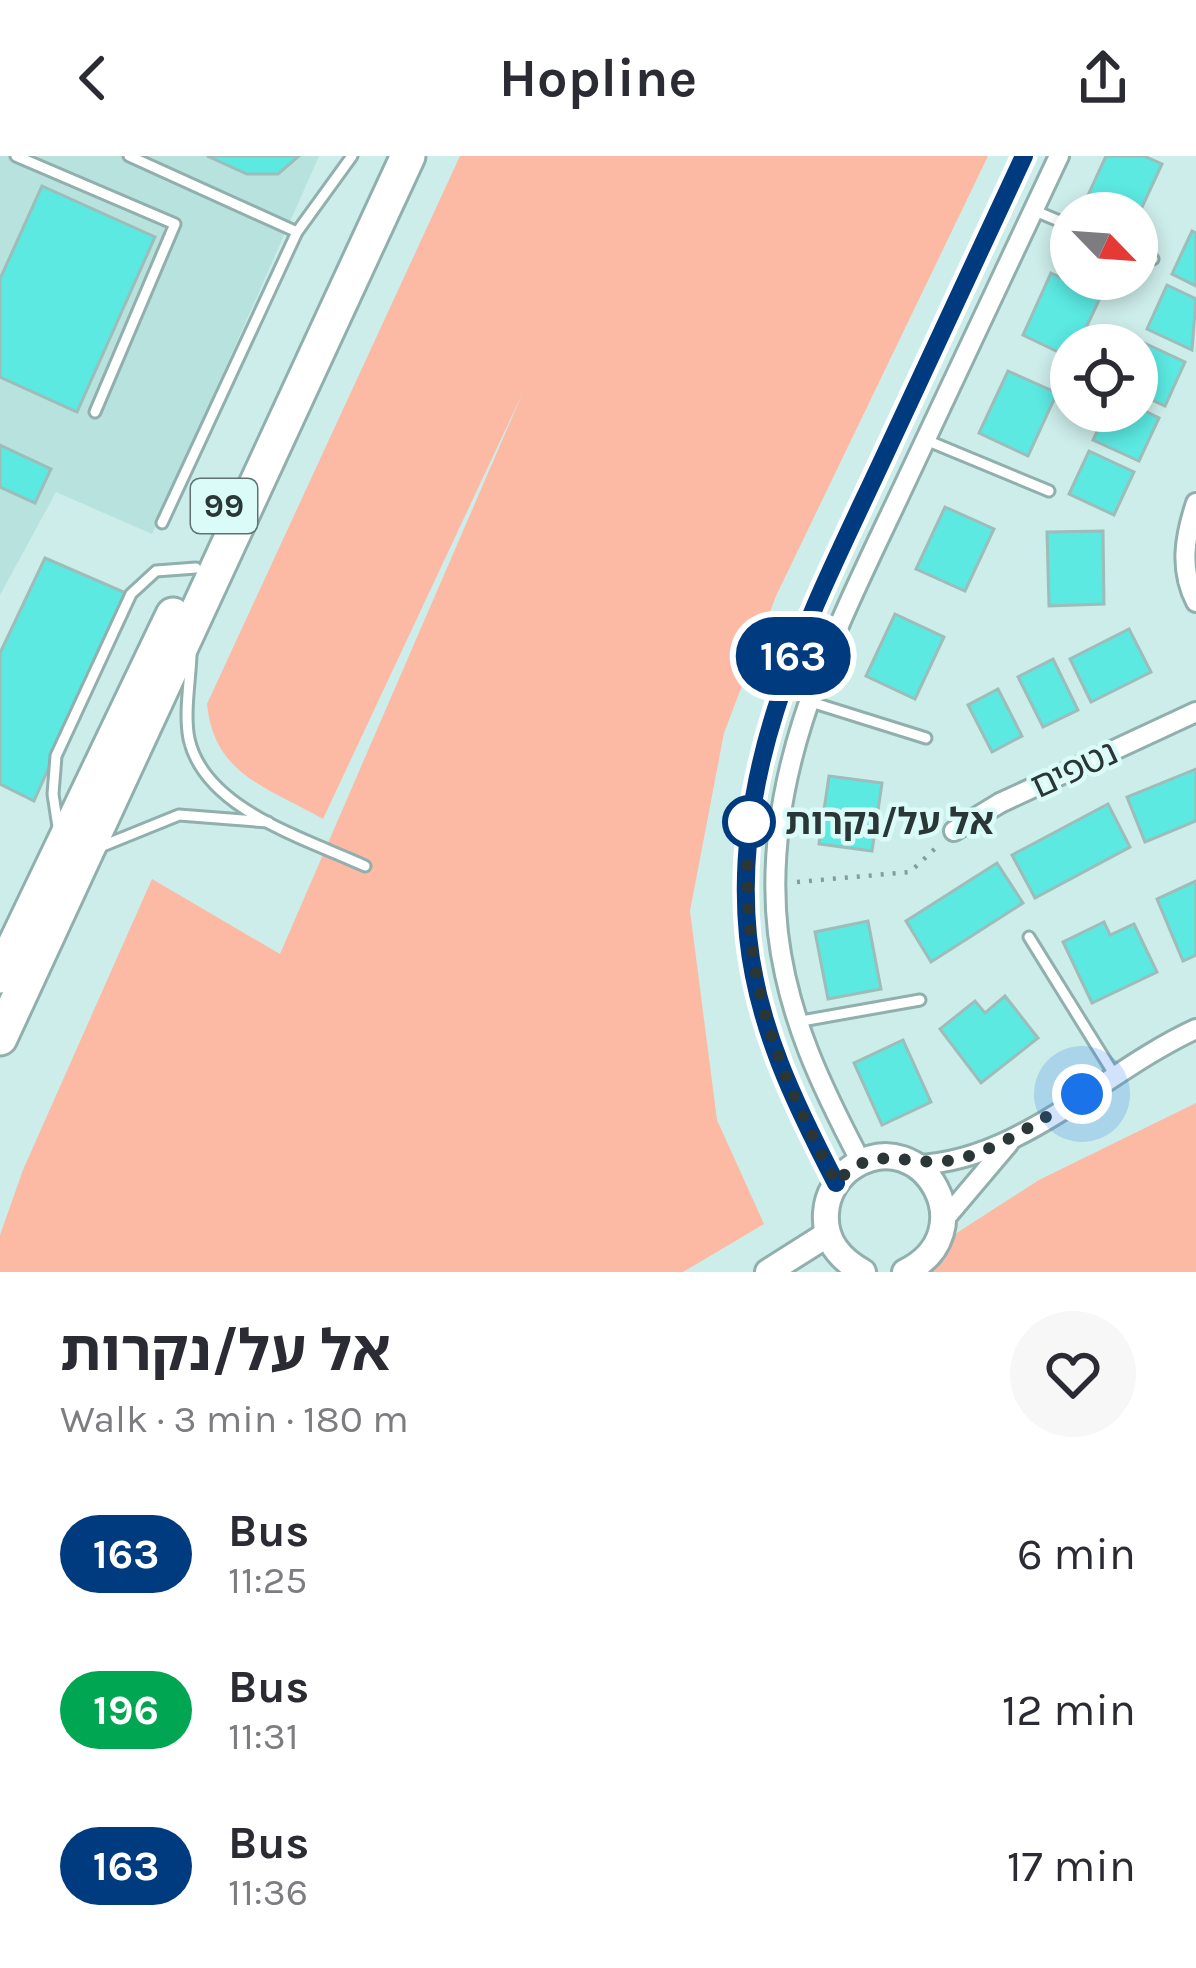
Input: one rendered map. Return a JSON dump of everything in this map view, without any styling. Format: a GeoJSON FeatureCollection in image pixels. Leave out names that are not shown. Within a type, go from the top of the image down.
{"type":"FeatureCollection","features":[{"type":"Feature","properties":{"kind":"highway","name":"99"},"geometry":{"type":"LineString","coordinates":[[0,1038],[72,853],[383,156]]}},
{"type":"Feature","properties":{"kind":"highway","name":"99"},"geometry":{"type":"LineString","coordinates":[[0,976],[72,853],[193,626],[408,156]]}},
{"type":"Feature","properties":{"kind":"street"},"geometry":{"type":"LineString","coordinates":[[836,1183],[768,1037],[748,938],[746,866],[760,754],[815,603],[1024,156]]}},
{"type":"Feature","properties":{"kind":"street"},"geometry":{"type":"LineString","coordinates":[[861,1162],[815,1076],[796,1022],[778,934],[781,808],[808,701],[1058,156]]}},
{"type":"Feature","properties":{"kind":"street"},"geometry":{"type":"LineString","coordinates":[[1196,502],[1184,550],[1188,587],[1196,602]]}},
{"type":"Feature","properties":{"kind":"street","name":"נטפים"},"geometry":{"type":"LineString","coordinates":[[954,831],[1000,803],[1196,712]]}},
{"type":"Feature","properties":{"kind":"street"},"geometry":{"type":"LineString","coordinates":[[846,1268],[828,1234],[825,1216],[836,1183],[861,1162],[889,1157],[915,1166],[965,1157],[1017,1136],[1196,1029]]}},
{"type":"Feature","properties":{"kind":"street"},"geometry":{"type":"LineString","coordinates":[[905,1272],[932,1252],[943,1221],[1017,1136]]}},
{"type":"Feature","properties":{"kind":"street"},"geometry":{"type":"LineString","coordinates":[[915,1166],[940,1195],[943,1221]]}},
{"type":"Feature","properties":{"kind":"street"},"geometry":{"type":"LineString","coordinates":[[768,1272],[828,1234]]}},
{"type":"Feature","properties":{"kind":"lane"},"geometry":{"type":"LineString","coordinates":[[16,156],[175,224],[94,412]]}},
{"type":"Feature","properties":{"kind":"lane"},"geometry":{"type":"LineString","coordinates":[[129,156],[297,232]]}},
{"type":"Feature","properties":{"kind":"lane"},"geometry":{"type":"LineString","coordinates":[[162,523],[297,232],[352,156]]}},
{"type":"Feature","properties":{"kind":"lane"},"geometry":{"type":"LineString","coordinates":[[1033,210],[1050,217]]}},
{"type":"Feature","properties":{"kind":"lane"},"geometry":{"type":"LineString","coordinates":[[925,440],[1049,491]]}},
{"type":"Feature","properties":{"kind":"lane"},"geometry":{"type":"LineString","coordinates":[[196,568],[156,571],[131,594],[56,756],[72,853],[178,815],[273,823]]}},
{"type":"Feature","properties":{"kind":"lane"},"geometry":{"type":"LineString","coordinates":[[193,626],[189,738],[200,766],[225,793],[273,823],[365,866]]}},
{"type":"Feature","properties":{"kind":"lane"},"geometry":{"type":"LineString","coordinates":[[808,701],[926,738]]}},
{"type":"Feature","properties":{"kind":"lane"},"geometry":{"type":"LineString","coordinates":[[1028,937],[1114,1074]]}},
{"type":"Feature","properties":{"kind":"lane"},"geometry":{"type":"LineString","coordinates":[[796,1022],[920,1000]]}},
{"type":"Feature","properties":{"kind":"path"},"geometry":{"type":"LineString","coordinates":[[776,884],[910,872],[954,831]]}},
{"type":"Feature","properties":{"kind":"shaded area"},"geometry":{"type":"Polygon","coordinates":[[[0,156],[319,156],[152,534],[56,492],[0,595],[0,156]]]}},
{"type":"Feature","properties":{"kind":"shaded area"},"geometry":{"type":"Polygon","coordinates":[[[460,156],[988,156],[776,596],[724,733],[690,911],[717,1120],[764,1224],[683,1272],[0,1272],[0,1235],[23,1170],[152,879],[280,954],[524,390],[323,819],[247,776],[220,747],[207,704],[460,156]]]}},
{"type":"Feature","properties":{"kind":"shaded area"},"geometry":{"type":"Polygon","coordinates":[[[1196,1103],[1196,1272],[896,1272],[1039,1180],[1196,1103]]]}},
{"type":"Feature","properties":{"kind":"building"},"geometry":{"type":"Polygon","coordinates":[[[207,156],[299,156],[278,174],[247,174],[207,156]]]}},
{"type":"Feature","properties":{"kind":"building"},"geometry":{"type":"Polygon","coordinates":[[[1106,156],[1144,156],[1162,164],[1149,192],[1090,192],[1106,156]]]}},
{"type":"Feature","properties":{"kind":"building"},"geometry":{"type":"Polygon","coordinates":[[[42,186],[155,237],[77,412],[0,377],[0,279],[42,186]]]}},
{"type":"Feature","properties":{"kind":"building"},"geometry":{"type":"Polygon","coordinates":[[[1192,231],[1196,233],[1196,286],[1172,274],[1192,231]]]}},
{"type":"Feature","properties":{"kind":"building"},"geometry":{"type":"Polygon","coordinates":[[[1050,275],[1050,300],[1099,300],[1088,324],[1050,324],[1050,348],[1023,335],[1050,275]]]}},
{"type":"Feature","properties":{"kind":"building"},"geometry":{"type":"Polygon","coordinates":[[[1167,285],[1196,299],[1192,350],[1158,334],[1158,324],[1149,324],[1167,285]]]}},
{"type":"Feature","properties":{"kind":"building"},"geometry":{"type":"Polygon","coordinates":[[[1158,349],[1185,362],[1165,406],[1158,403],[1158,349]]]}},
{"type":"Feature","properties":{"kind":"building"},"geometry":{"type":"Polygon","coordinates":[[[1008,371],[1050,390],[1050,408],[1028,456],[979,433],[1008,371]]]}},
{"type":"Feature","properties":{"kind":"building"},"geometry":{"type":"Polygon","coordinates":[[[1097,432],[1152,432],[1139,461],[1093,440],[1097,432]]]}},
{"type":"Feature","properties":{"kind":"building"},"geometry":{"type":"Polygon","coordinates":[[[0,445],[51,469],[35,503],[0,487],[0,445]]]}},
{"type":"Feature","properties":{"kind":"building"},"geometry":{"type":"Polygon","coordinates":[[[1089,451],[1134,472],[1114,515],[1069,494],[1089,451]]]}},
{"type":"Feature","properties":{"kind":"building"},"geometry":{"type":"Polygon","coordinates":[[[945,507],[994,529],[965,591],[916,569],[945,507]]]}},
{"type":"Feature","properties":{"kind":"building"},"geometry":{"type":"Polygon","coordinates":[[[1103,531],[1104,604],[1049,606],[1047,532],[1103,531]]]}},
{"type":"Feature","properties":{"kind":"building"},"geometry":{"type":"Polygon","coordinates":[[[45,558],[126,593],[34,801],[0,784],[0,653],[45,558]]]}},
{"type":"Feature","properties":{"kind":"building"},"geometry":{"type":"Polygon","coordinates":[[[895,614],[944,637],[915,699],[866,676],[895,614]]]}},
{"type":"Feature","properties":{"kind":"building"},"geometry":{"type":"Polygon","coordinates":[[[1129,629],[1151,672],[1091,702],[1070,659],[1129,629]]]}},
{"type":"Feature","properties":{"kind":"building"},"geometry":{"type":"Polygon","coordinates":[[[1053,659],[1078,710],[1043,727],[1018,677],[1053,659]]]}},
{"type":"Feature","properties":{"kind":"building"},"geometry":{"type":"Polygon","coordinates":[[[998,689],[1022,736],[992,752],[968,705],[998,689]]]}},
{"type":"Feature","properties":{"kind":"building"},"geometry":{"type":"Polygon","coordinates":[[[1196,769],[1196,821],[1145,842],[1127,797],[1196,769]]]}},
{"type":"Feature","properties":{"kind":"building"},"geometry":{"type":"Polygon","coordinates":[[[829,776],[882,783],[872,851],[819,844],[829,776]]]}},
{"type":"Feature","properties":{"kind":"building"},"geometry":{"type":"Polygon","coordinates":[[[1108,804],[1130,847],[1035,898],[1012,855],[1108,804]]]}},
{"type":"Feature","properties":{"kind":"building"},"geometry":{"type":"Polygon","coordinates":[[[997,863],[1023,903],[931,962],[906,921],[997,863]]]}},
{"type":"Feature","properties":{"kind":"building"},"geometry":{"type":"Polygon","coordinates":[[[1196,881],[1196,955],[1183,961],[1157,899],[1196,881]]]}},
{"type":"Feature","properties":{"kind":"building"},"geometry":{"type":"Polygon","coordinates":[[[868,921],[881,989],[828,999],[815,932],[868,921]]]}},
{"type":"Feature","properties":{"kind":"building"},"geometry":{"type":"Polygon","coordinates":[[[1104,922],[1110,935],[1134,924],[1157,972],[1092,1003],[1063,942],[1104,922]]]}},
{"type":"Feature","properties":{"kind":"building"},"geometry":{"type":"Polygon","coordinates":[[[1005,996],[1038,1038],[981,1083],[940,1029],[975,1001],[985,1013],[1005,996]]]}},
{"type":"Feature","properties":{"kind":"building"},"geometry":{"type":"Polygon","coordinates":[[[903,1040],[931,1102],[882,1125],[854,1063],[903,1040]]]}},
{"type":"Feature","properties":{"kind":"bus line","name":"163"},"geometry":{"type":"LineString","coordinates":[[836,1183],[788,1090],[768,1037],[748,938],[746,866],[760,754],[790,661],[815,603],[1024,156]]}},
{"type":"Feature","properties":{"kind":"place","name":"אל על/נקרות"},"geometry":{"type":"Point","coordinates":[749,822]}},
{"type":"Feature","properties":{"kind":"route"},"geometry":{"type":"LineString","coordinates":[[749,822],[748,938],[768,1037],[788,1090],[836,1183],[861,1162],[875,1158],[935,1165],[991,1148],[1082,1094]]}}]}
